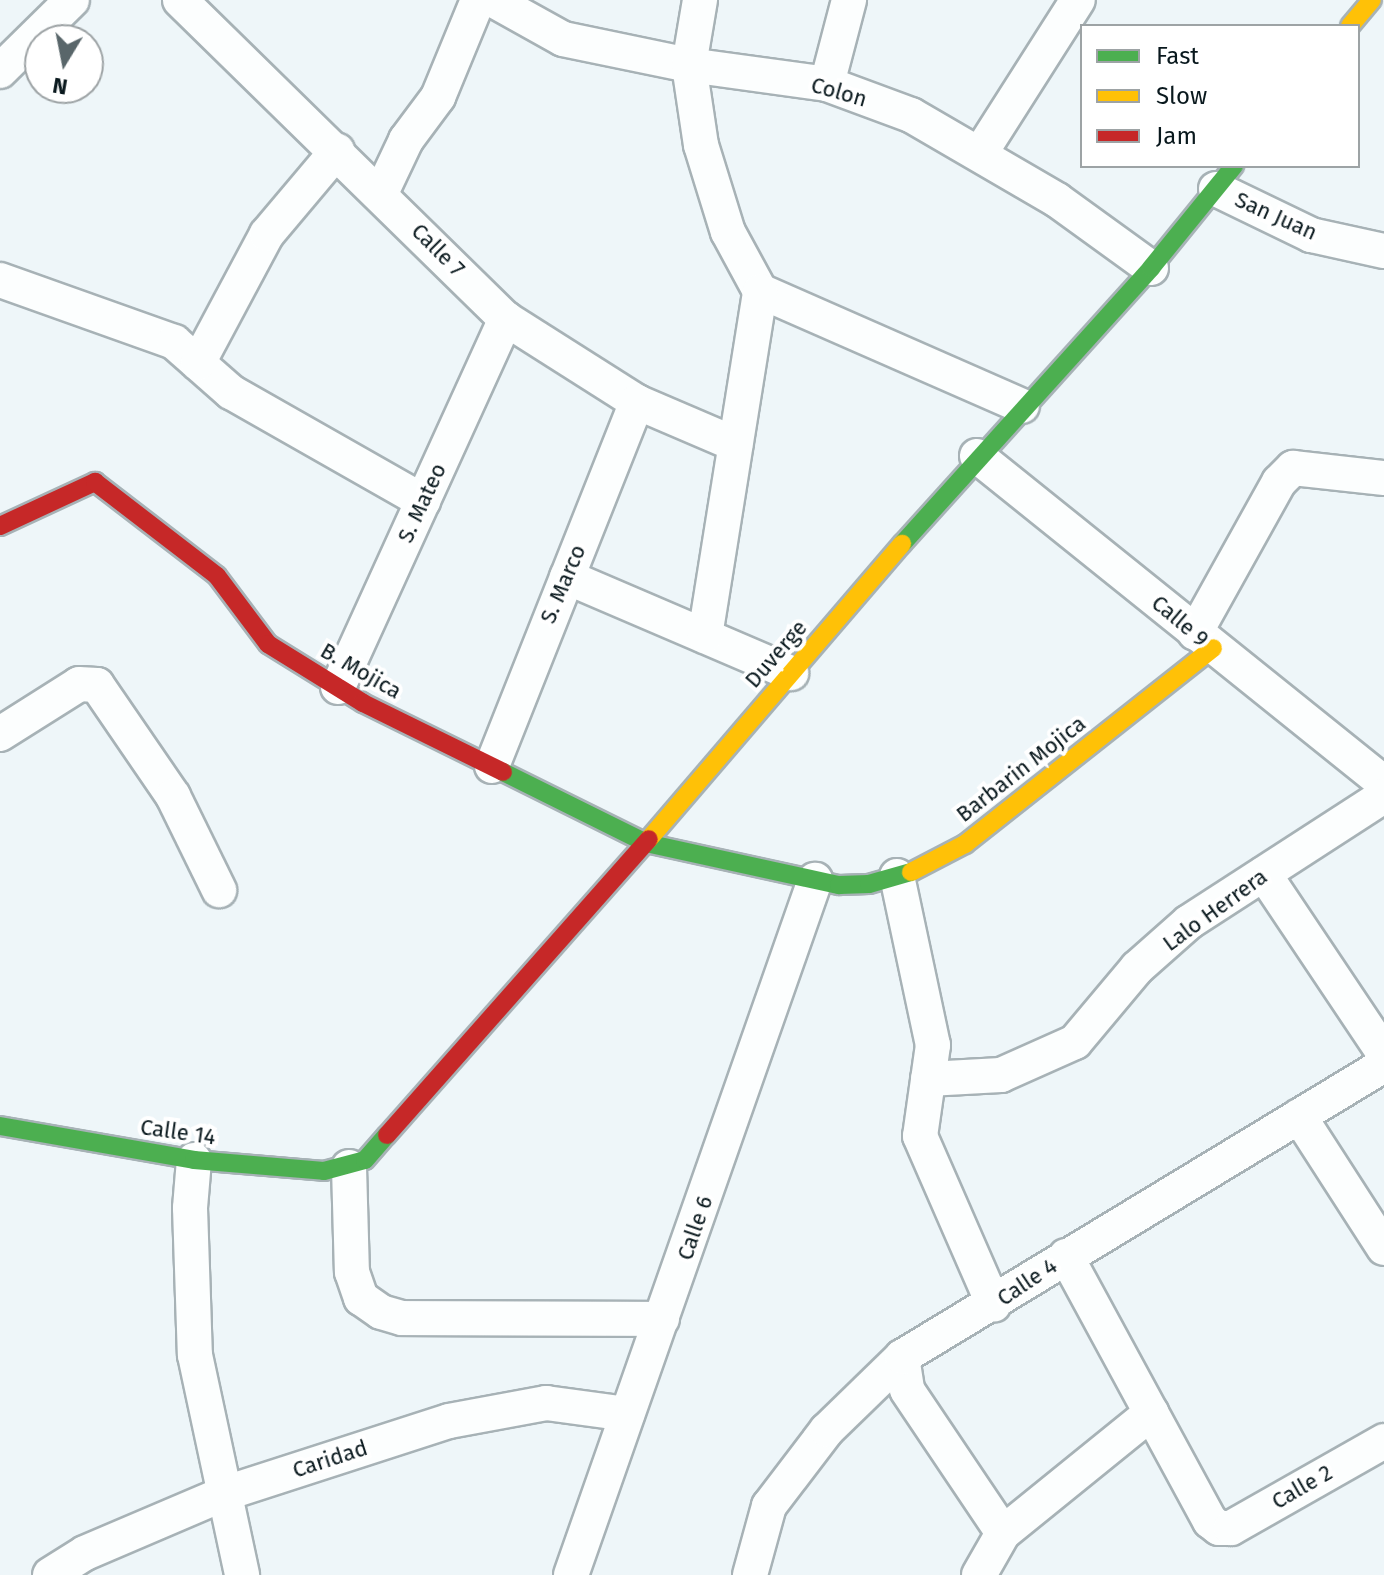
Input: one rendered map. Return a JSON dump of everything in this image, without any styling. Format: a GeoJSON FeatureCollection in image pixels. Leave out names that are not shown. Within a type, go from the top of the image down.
{"type":"FeatureCollection","features":[{"type":"Feature","properties":{"kind":"street"},"geometry":{"type":"LineString","coordinates":[[0,71],[72,0]]}},
{"type":"Feature","properties":{"kind":"street","name":"Calle 7"},"geometry":{"type":"LineString","coordinates":[[180,0],[381,193],[506,319],[637,402],[735,444]]}},
{"type":"Feature","properties":{"kind":"street"},"geometry":{"type":"LineString","coordinates":[[381,193],[406,140],[438,97],[478,0]]}},
{"type":"Feature","properties":{"kind":"street","name":"Colon"},"geometry":{"type":"LineString","coordinates":[[493,0],[563,39],[689,65],[827,84],[911,115],[981,152],[1151,268]]}},
{"type":"Feature","properties":{"kind":"street"},"geometry":{"type":"LineString","coordinates":[[700,0],[689,65],[701,145],[728,232],[760,291],[705,636]]}},
{"type":"Feature","properties":{"kind":"street"},"geometry":{"type":"LineString","coordinates":[[827,84],[849,0]]}},
{"type":"Feature","properties":{"kind":"street"},"geometry":{"type":"LineString","coordinates":[[981,152],[1078,0]]}},
{"type":"Feature","properties":{"kind":"street"},"geometry":{"type":"LineString","coordinates":[[198,363],[267,234],[337,151]]}},
{"type":"Feature","properties":{"kind":"street","name":"Duverge"},"geometry":{"type":"LineString","coordinates":[[349,1167],[381,1145],[646,843],[977,456],[1151,268],[1225,177]]}},
{"type":"Feature","properties":{"kind":"street","name":"San Juan"},"geometry":{"type":"LineString","coordinates":[[1225,177],[1311,235],[1384,251]]}},
{"type":"Feature","properties":{"kind":"street"},"geometry":{"type":"LineString","coordinates":[[0,280],[174,342],[231,392],[423,501]]}},
{"type":"Feature","properties":{"kind":"street"},"geometry":{"type":"LineString","coordinates":[[760,291],[1022,406]]}},
{"type":"Feature","properties":{"kind":"street","name":"S. Mateo"},"geometry":{"type":"LineString","coordinates":[[338,687],[506,319]]}},
{"type":"Feature","properties":{"kind":"street","name":"S. Marco"},"geometry":{"type":"LineString","coordinates":[[492,766],[637,402]]}},
{"type":"Feature","properties":{"kind":"street","name":"Calle 9"},"geometry":{"type":"LineString","coordinates":[[977,456],[1384,783]]}},
{"type":"Feature","properties":{"kind":"street"},"geometry":{"type":"LineString","coordinates":[[1204,641],[1279,482],[1293,468],[1384,478]]}},
{"type":"Feature","properties":{"kind":"street","name":"B. Mojica"},"geometry":{"type":"LineString","coordinates":[[0,526],[95,482],[217,576],[268,644],[338,687],[646,843],[827,883]]}},
{"type":"Feature","properties":{"kind":"street"},"geometry":{"type":"LineString","coordinates":[[567,577],[791,673]]}},
{"type":"Feature","properties":{"kind":"street","name":"Barbarin Mojica"},"geometry":{"type":"LineString","coordinates":[[827,883],[897,876],[922,869],[965,844],[1204,641]]}},
{"type":"Feature","properties":{"kind":"street"},"geometry":{"type":"LineString","coordinates":[[0,734],[89,682],[97,685],[173,796],[219,890]]}},
{"type":"Feature","properties":{"kind":"street","name":"Lalo Herrera"},"geometry":{"type":"LineString","coordinates":[[928,1079],[1001,1075],[1075,1042],[1137,968],[1189,922],[1384,796]]}},
{"type":"Feature","properties":{"kind":"street"},"geometry":{"type":"LineString","coordinates":[[1264,874],[1384,1053]]}},
{"type":"Feature","properties":{"kind":"street"},"geometry":{"type":"LineString","coordinates":[[897,876],[933,1045],[920,1136],[994,1305]]}},
{"type":"Feature","properties":{"kind":"street","name":"Calle 6"},"geometry":{"type":"LineString","coordinates":[[571,1575],[662,1319],[827,883]]}},
{"type":"Feature","properties":{"kind":"street","name":"Calle 4"},"geometry":{"type":"LineString","coordinates":[[750,1575],[769,1506],[827,1430],[902,1357],[994,1305],[1066,1256],[1384,1065]]}},
{"type":"Feature","properties":{"kind":"street"},"geometry":{"type":"LineString","coordinates":[[1299,1116],[1384,1248]]}},
{"type":"Feature","properties":{"kind":"street","name":"Calle 14"},"geometry":{"type":"LineString","coordinates":[[0,1126],[194,1160],[324,1171],[349,1167]]}},
{"type":"Feature","properties":{"kind":"street"},"geometry":{"type":"LineString","coordinates":[[194,1160],[190,1208],[195,1355],[242,1575]]}},
{"type":"Feature","properties":{"kind":"street"},"geometry":{"type":"LineString","coordinates":[[349,1167],[352,1272],[361,1298],[381,1312],[402,1318],[662,1319]]}},
{"type":"Feature","properties":{"kind":"street"},"geometry":{"type":"LineString","coordinates":[[979,1575],[1003,1533],[1151,1413],[1066,1256]]}},
{"type":"Feature","properties":{"kind":"street"},"geometry":{"type":"LineString","coordinates":[[902,1357],[907,1390],[1003,1533]]}},
{"type":"Feature","properties":{"kind":"street","name":"Caridad"},"geometry":{"type":"LineString","coordinates":[[50,1575],[85,1553],[223,1494],[463,1418],[546,1403],[627,1414]]}},
{"type":"Feature","properties":{"kind":"street","name":"Calle 2"},"geometry":{"type":"LineString","coordinates":[[1151,1413],[1210,1521],[1219,1528],[1231,1528],[1384,1441]]}},
{"type":"Feature","properties":{"kind":"traffic: fast"},"geometry":{"type":"LineString","coordinates":[[902,544],[1151,268],[1232,168]]}},
{"type":"Feature","properties":{"kind":"traffic: fast"},"geometry":{"type":"LineString","coordinates":[[503,772],[646,843],[839,885],[869,884],[911,872]]}},
{"type":"Feature","properties":{"kind":"traffic: fast"},"geometry":{"type":"LineString","coordinates":[[0,1126],[194,1160],[324,1171],[365,1160],[387,1135]]}},
{"type":"Feature","properties":{"kind":"traffic: slow"},"geometry":{"type":"LineString","coordinates":[[1352,24],[1372,0]]}},
{"type":"Feature","properties":{"kind":"traffic: slow"},"geometry":{"type":"LineString","coordinates":[[649,839],[902,544]]}},
{"type":"Feature","properties":{"kind":"traffic: slow"},"geometry":{"type":"LineString","coordinates":[[911,872],[965,844],[1213,648]]}},
{"type":"Feature","properties":{"kind":"traffic: jam"},"geometry":{"type":"LineString","coordinates":[[0,526],[95,482],[217,576],[268,644],[363,703],[503,772]]}},
{"type":"Feature","properties":{"kind":"traffic: jam"},"geometry":{"type":"LineString","coordinates":[[387,1135],[649,839]]}}]}
